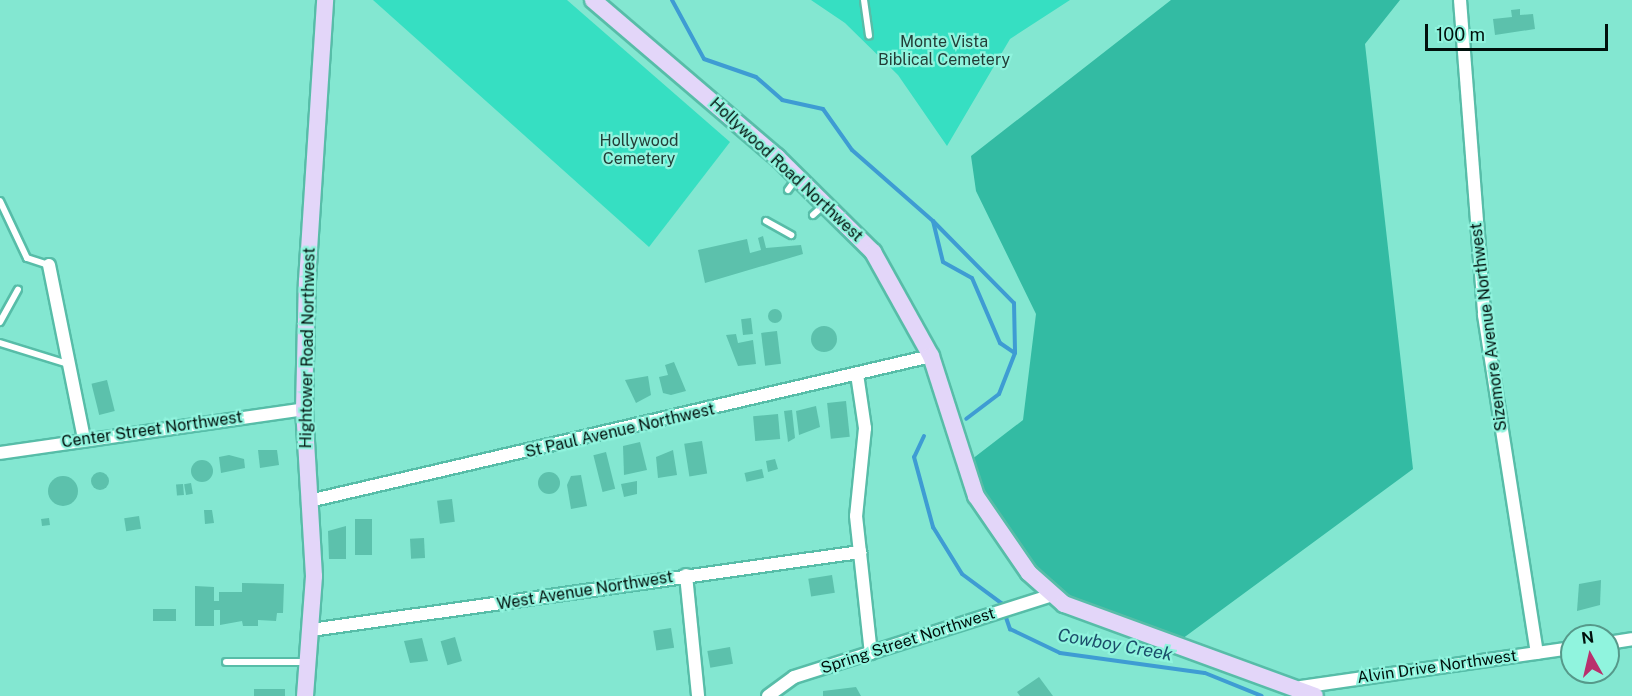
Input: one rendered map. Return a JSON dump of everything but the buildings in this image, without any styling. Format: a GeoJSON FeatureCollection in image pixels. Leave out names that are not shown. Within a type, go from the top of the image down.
{"type":"FeatureCollection","features":[{"type":"Feature","properties":{"kind":"street","name":"Hightower Road Northwest"},"geometry":{"type":"LineString","coordinates":[[305,696],[311,630],[309,501],[304,409],[325,0]]}},
{"type":"Feature","properties":{"kind":"street","name":"Hollywood Road Northwest"},"geometry":{"type":"LineString","coordinates":[[593,0],[793,183],[826,203],[873,252],[931,356],[976,496],[1008,549],[1052,595],[1129,630],[1289,689],[1308,692]]}},
{"type":"Feature","properties":{"kind":"street","name":"Sizemore Avenue Northwest"},"geometry":{"type":"LineString","coordinates":[[1460,0],[1484,315],[1538,652]]}},
{"type":"Feature","properties":{"kind":"street"},"geometry":{"type":"LineString","coordinates":[[49,265],[84,439]]}},
{"type":"Feature","properties":{"kind":"street","name":"St Paul Avenue Northwest"},"geometry":{"type":"LineString","coordinates":[[309,501],[931,356]]}},
{"type":"Feature","properties":{"kind":"street"},"geometry":{"type":"LineString","coordinates":[[857,374],[865,428],[856,516],[871,652]]}},
{"type":"Feature","properties":{"kind":"street","name":"Center Street Northwest"},"geometry":{"type":"LineString","coordinates":[[0,453],[84,439],[304,409]]}},
{"type":"Feature","properties":{"kind":"street","name":"West Avenue Northwest"},"geometry":{"type":"LineString","coordinates":[[311,630],[860,552]]}},
{"type":"Feature","properties":{"kind":"street"},"geometry":{"type":"LineString","coordinates":[[686,575],[698,696]]}},
{"type":"Feature","properties":{"kind":"street","name":"Spring Street Northwest"},"geometry":{"type":"LineString","coordinates":[[768,696],[794,677],[1052,595]]}},
{"type":"Feature","properties":{"kind":"street","name":"Alvin Drive Northwest"},"geometry":{"type":"LineString","coordinates":[[1308,692],[1560,649]]}},
{"type":"Feature","properties":{"kind":"lane"},"geometry":{"type":"LineString","coordinates":[[864,0],[869,36]]}},
{"type":"Feature","properties":{"kind":"lane"},"geometry":{"type":"LineString","coordinates":[[0,201],[27,258],[49,265]]}},
{"type":"Feature","properties":{"kind":"lane"},"geometry":{"type":"LineString","coordinates":[[813,215],[826,203]]}},
{"type":"Feature","properties":{"kind":"lane"},"geometry":{"type":"LineString","coordinates":[[766,221],[791,235]]}},
{"type":"Feature","properties":{"kind":"lane"},"geometry":{"type":"LineString","coordinates":[[0,322],[18,290]]}},
{"type":"Feature","properties":{"kind":"lane"},"geometry":{"type":"LineString","coordinates":[[0,343],[69,364]]}},
{"type":"Feature","properties":{"kind":"lane"},"geometry":{"type":"LineString","coordinates":[[226,662],[308,662]]}},
{"type":"Feature","properties":{"kind":"green space","name":"Hollywood Cemetery"},"geometry":{"type":"Polygon","coordinates":[[[373,0],[567,0],[730,142],[649,247],[373,0]]]}},
{"type":"Feature","properties":{"kind":"green space","name":"Monte Vista Biblical Cemetery"},"geometry":{"type":"Polygon","coordinates":[[[811,0],[1070,0],[1010,39],[947,146],[898,75],[845,23],[811,0]]]}},
{"type":"Feature","properties":{"kind":"green space"},"geometry":{"type":"Polygon","coordinates":[[[1171,0],[1400,0],[1365,44],[1413,469],[1167,650],[1056,603],[1005,541],[967,463],[1023,420],[1036,314],[976,191],[971,156],[1171,0]]]}},
{"type":"Feature","properties":{"kind":"waterway","name":"Cowboy Creek"},"geometry":{"type":"LineString","coordinates":[[672,0],[704,59],[756,77],[782,100],[823,109],[852,150],[933,221],[943,262],[972,278],[1000,343],[1015,353],[999,394],[966,419]]}},
{"type":"Feature","properties":{"kind":"waterway"},"geometry":{"type":"LineString","coordinates":[[933,221],[1014,303],[1015,352]]}},
{"type":"Feature","properties":{"kind":"waterway","name":"Cowboy Creek"},"geometry":{"type":"LineString","coordinates":[[924,436],[914,457],[933,527],[962,574],[1001,603],[1010,629],[1060,653],[1205,673],[1262,696]]}}]}
